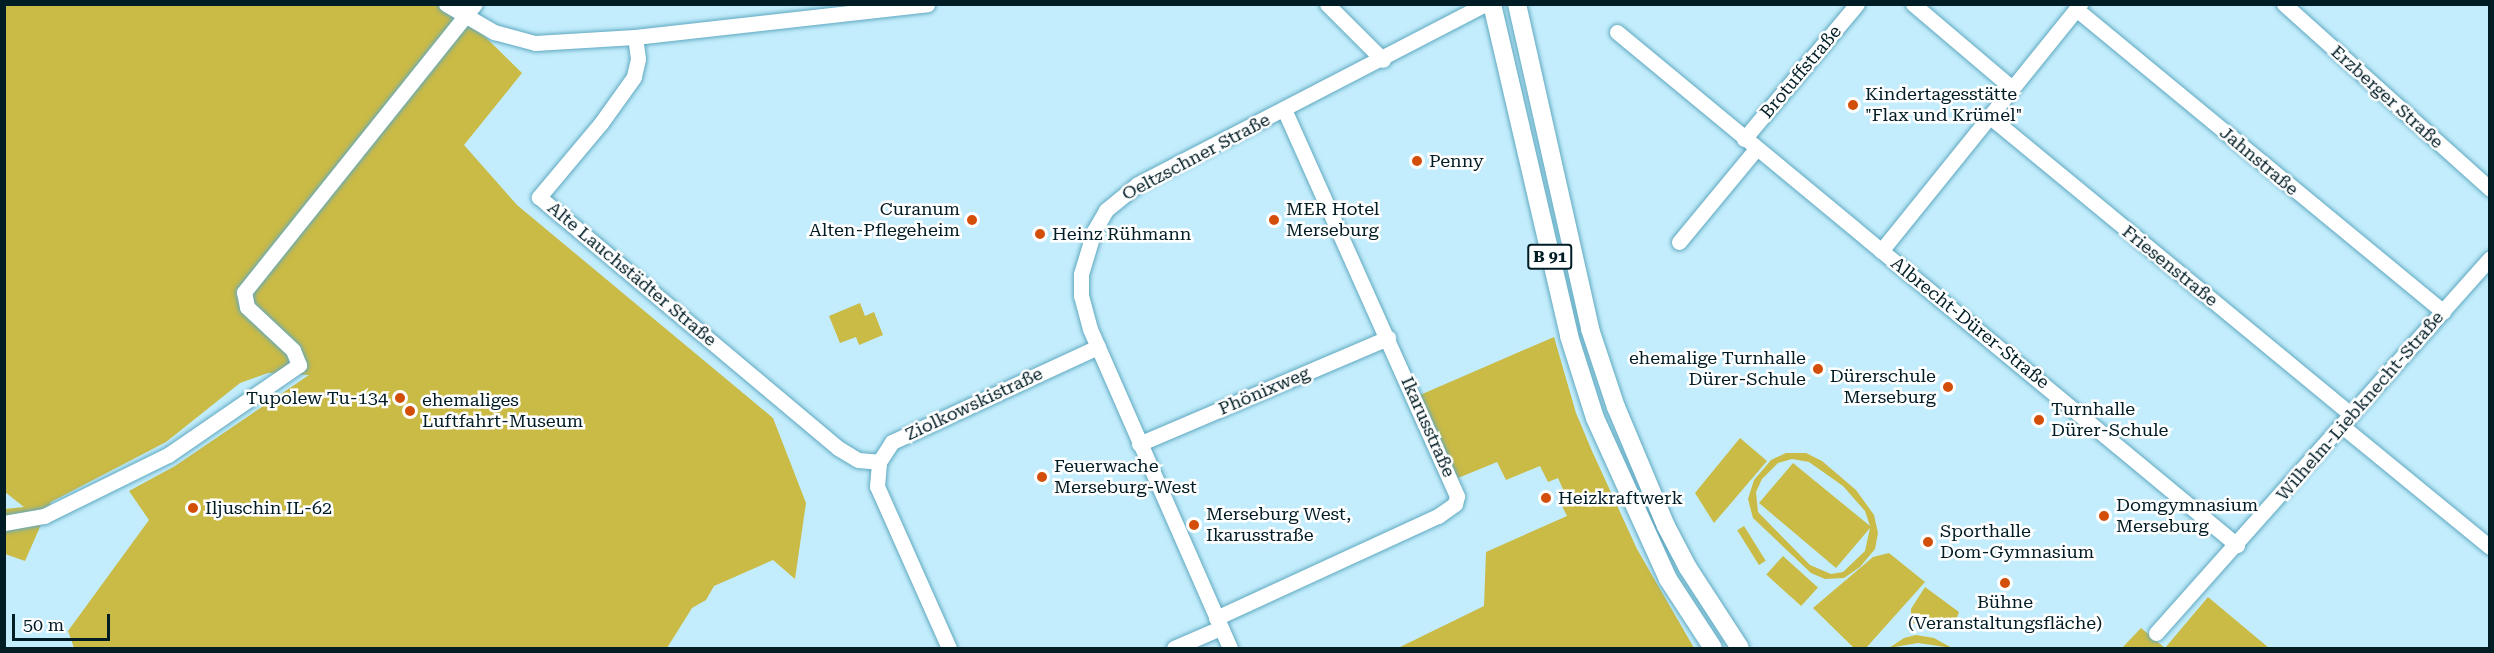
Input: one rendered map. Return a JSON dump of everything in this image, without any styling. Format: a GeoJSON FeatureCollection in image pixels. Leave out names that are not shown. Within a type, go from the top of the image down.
{"type":"FeatureCollection","features":[{"type":"Feature","properties":{"kind":"main road","name":"B 91"},"geometry":{"type":"LineString","coordinates":[[1492,4],[1569,336],[1595,418],[1631,503],[1668,579],[1713,648]]}},
{"type":"Feature","properties":{"kind":"main road","name":"B 91"},"geometry":{"type":"LineString","coordinates":[[1517,4],[1590,329],[1648,489],[1688,568],[1740,648]]}},
{"type":"Feature","properties":{"kind":"street"},"geometry":{"type":"LineString","coordinates":[[446,4],[494,32],[535,43],[635,37],[872,8],[927,4]]}},
{"type":"Feature","properties":{"kind":"street"},"geometry":{"type":"LineString","coordinates":[[4,523],[44,516],[168,455],[299,365],[293,350],[247,307],[244,292],[476,4]]}},
{"type":"Feature","properties":{"kind":"street"},"geometry":{"type":"LineString","coordinates":[[1328,4],[1383,60]]}},
{"type":"Feature","properties":{"kind":"street","name":"Oeltzschner Straße"},"geometry":{"type":"LineString","coordinates":[[1230,648],[1139,444],[1084,312],[1081,274],[1094,231],[1107,210],[1138,184],[1383,60],[1485,4]]}},
{"type":"Feature","properties":{"kind":"street","name":"Brotuffstraße"},"geometry":{"type":"LineString","coordinates":[[1744,139],[1857,4]]}},
{"type":"Feature","properties":{"kind":"street"},"geometry":{"type":"LineString","coordinates":[[1913,4],[2012,88]]}},
{"type":"Feature","properties":{"kind":"street","name":"Erzberger Straße"},"geometry":{"type":"LineString","coordinates":[[2284,4],[2490,189]]}},
{"type":"Feature","properties":{"kind":"street"},"geometry":{"type":"LineString","coordinates":[[1881,250],[2078,7]]}},
{"type":"Feature","properties":{"kind":"street","name":"Jahnstraße"},"geometry":{"type":"LineString","coordinates":[[2078,7],[2443,312]]}},
{"type":"Feature","properties":{"kind":"street","name":"Albrecht-Dürer-Straße"},"geometry":{"type":"LineString","coordinates":[[1617,32],[2237,545]]}},
{"type":"Feature","properties":{"kind":"street","name":"Alte Lauchstädter Straße"},"geometry":{"type":"LineString","coordinates":[[635,37],[638,59],[634,77],[602,123],[539,197],[838,448],[858,460],[879,462]]}},
{"type":"Feature","properties":{"kind":"street","name":"Ikarusstraße"},"geometry":{"type":"LineString","coordinates":[[1218,623],[1438,516],[1455,504],[1454,485],[1284,110]]}},
{"type":"Feature","properties":{"kind":"street","name":"Friesenstraße"},"geometry":{"type":"LineString","coordinates":[[1989,116],[2347,421],[2490,547]]}},
{"type":"Feature","properties":{"kind":"street"},"geometry":{"type":"LineString","coordinates":[[1679,242],[1756,149]]}},
{"type":"Feature","properties":{"kind":"street","name":"Wilhelm-Liebknecht-Straße"},"geometry":{"type":"LineString","coordinates":[[2156,633],[2237,545],[2490,258]]}},
{"type":"Feature","properties":{"kind":"street","name":"Phönixweg"},"geometry":{"type":"LineString","coordinates":[[1139,444],[1388,338]]}},
{"type":"Feature","properties":{"kind":"street","name":"Ziolkowskistraße"},"geometry":{"type":"LineString","coordinates":[[879,462],[892,442],[1098,347]]}},
{"type":"Feature","properties":{"kind":"street"},"geometry":{"type":"LineString","coordinates":[[879,462],[877,486],[949,648]]}},
{"type":"Feature","properties":{"kind":"street"},"geometry":{"type":"LineString","coordinates":[[1174,648],[1218,623]]}},
{"type":"Feature","properties":{"kind":"shaded area"},"geometry":{"type":"Polygon","coordinates":[[[446,4],[465,17],[522,73],[464,145],[517,205],[773,418],[806,503],[795,579],[773,560],[714,586],[706,600],[692,608],[667,648],[74,648],[68,631],[149,520],[129,491],[175,466],[309,375],[268,373],[240,383],[166,442],[51,502],[25,561],[5,554],[5,509],[24,507],[5,492],[5,5],[446,4]]]}},
{"type":"Feature","properties":{"kind":"shaded area"},"geometry":{"type":"Polygon","coordinates":[[[860,303],[865,316],[874,312],[883,335],[859,345],[856,337],[840,343],[829,316],[860,303]]]}},
{"type":"Feature","properties":{"kind":"shaded area"},"geometry":{"type":"Polygon","coordinates":[[[1554,337],[1576,413],[1592,451],[1637,549],[1694,648],[1398,648],[1484,606],[1486,552],[1567,516],[1562,506],[1569,503],[1558,478],[1548,482],[1540,466],[1506,480],[1497,462],[1458,478],[1420,395],[1554,337]]]}},
{"type":"Feature","properties":{"kind":"shaded area"},"geometry":{"type":"Polygon","coordinates":[[[1740,438],[1767,461],[1714,523],[1695,493],[1740,438]]]}},
{"type":"Feature","properties":{"kind":"shaded area"},"geometry":{"type":"Polygon","coordinates":[[[1786,453],[1806,453],[1822,461],[1856,490],[1874,515],[1878,533],[1875,549],[1860,567],[1844,578],[1825,579],[1811,573],[1753,518],[1748,499],[1754,480],[1771,460],[1786,453]],[[1792,459],[1778,463],[1762,479],[1756,492],[1758,512],[1810,565],[1831,574],[1843,572],[1865,551],[1870,528],[1836,568],[1759,503],[1793,463],[1870,526],[1865,511],[1843,486],[1809,462],[1792,459]]]}},
{"type":"Feature","properties":{"kind":"shaded area"},"geometry":{"type":"Polygon","coordinates":[[[1744,526],[1766,561],[1759,565],[1737,530],[1744,526]]]}},
{"type":"Feature","properties":{"kind":"shaded area"},"geometry":{"type":"Polygon","coordinates":[[[1889,553],[1925,582],[1866,648],[1854,648],[1813,608],[1873,557],[1889,553]]]}},
{"type":"Feature","properties":{"kind":"shaded area"},"geometry":{"type":"Polygon","coordinates":[[[1783,556],[1818,587],[1801,606],[1766,575],[1783,556]]]}},
{"type":"Feature","properties":{"kind":"shaded area"},"geometry":{"type":"Polygon","coordinates":[[[1925,587],[1959,612],[1953,628],[1911,623],[1911,609],[1925,587]]]}},
{"type":"Feature","properties":{"kind":"shaded area"},"geometry":{"type":"Polygon","coordinates":[[[2208,597],[2269,648],[2165,648],[2208,597]]]}},
{"type":"Feature","properties":{"kind":"shaded area"},"geometry":{"type":"Polygon","coordinates":[[[2141,628],[2165,648],[2122,648],[2141,628]]]}},
{"type":"Feature","properties":{"kind":"shaded area"},"geometry":{"type":"Polygon","coordinates":[[[1916,635],[1934,638],[1952,648],[1918,643],[1889,648],[1904,638],[1916,635]]]}},
{"type":"Feature","properties":{"kind":"place","name":"Kindertagesstätte \"Flax und Krümel\""},"geometry":{"type":"Point","coordinates":[1853,105]}},
{"type":"Feature","properties":{"kind":"place","name":"Penny"},"geometry":{"type":"Point","coordinates":[1417,161]}},
{"type":"Feature","properties":{"kind":"place","name":"Curanum Alten-Pflegeheim"},"geometry":{"type":"Point","coordinates":[972,220]}},
{"type":"Feature","properties":{"kind":"place","name":"MER Hotel Merseburg"},"geometry":{"type":"Point","coordinates":[1274,220]}},
{"type":"Feature","properties":{"kind":"place","name":"Heinz Rühmann"},"geometry":{"type":"Point","coordinates":[1040,234]}},
{"type":"Feature","properties":{"kind":"place","name":"ehemalige Turnhalle Dürer-Schule"},"geometry":{"type":"Point","coordinates":[1818,369]}},
{"type":"Feature","properties":{"kind":"place","name":"Dürerschule Merseburg"},"geometry":{"type":"Point","coordinates":[1948,387]}},
{"type":"Feature","properties":{"kind":"place","name":"Tupolew Tu-134"},"geometry":{"type":"Point","coordinates":[400,398]}},
{"type":"Feature","properties":{"kind":"place","name":"ehemaliges Luftfahrt-Museum"},"geometry":{"type":"Point","coordinates":[410,411]}},
{"type":"Feature","properties":{"kind":"place","name":"Turnhalle Dürer-Schule"},"geometry":{"type":"Point","coordinates":[2039,420]}},
{"type":"Feature","properties":{"kind":"place","name":"Feuerwache Merseburg-West"},"geometry":{"type":"Point","coordinates":[1042,477]}},
{"type":"Feature","properties":{"kind":"place","name":"Heizkraftwerk"},"geometry":{"type":"Point","coordinates":[1546,498]}},
{"type":"Feature","properties":{"kind":"place","name":"Iljuschin IL-62"},"geometry":{"type":"Point","coordinates":[193,508]}},
{"type":"Feature","properties":{"kind":"place","name":"Domgymnasium Merseburg"},"geometry":{"type":"Point","coordinates":[2104,516]}},
{"type":"Feature","properties":{"kind":"place","name":"Merseburg West, Ikarusstraße"},"geometry":{"type":"Point","coordinates":[1194,525]}},
{"type":"Feature","properties":{"kind":"place","name":"Sporthalle Dom-Gymnasium"},"geometry":{"type":"Point","coordinates":[1928,542]}},
{"type":"Feature","properties":{"kind":"place","name":"Bühne (Veranstaltungsfläche)"},"geometry":{"type":"Point","coordinates":[2005,583]}}]}
